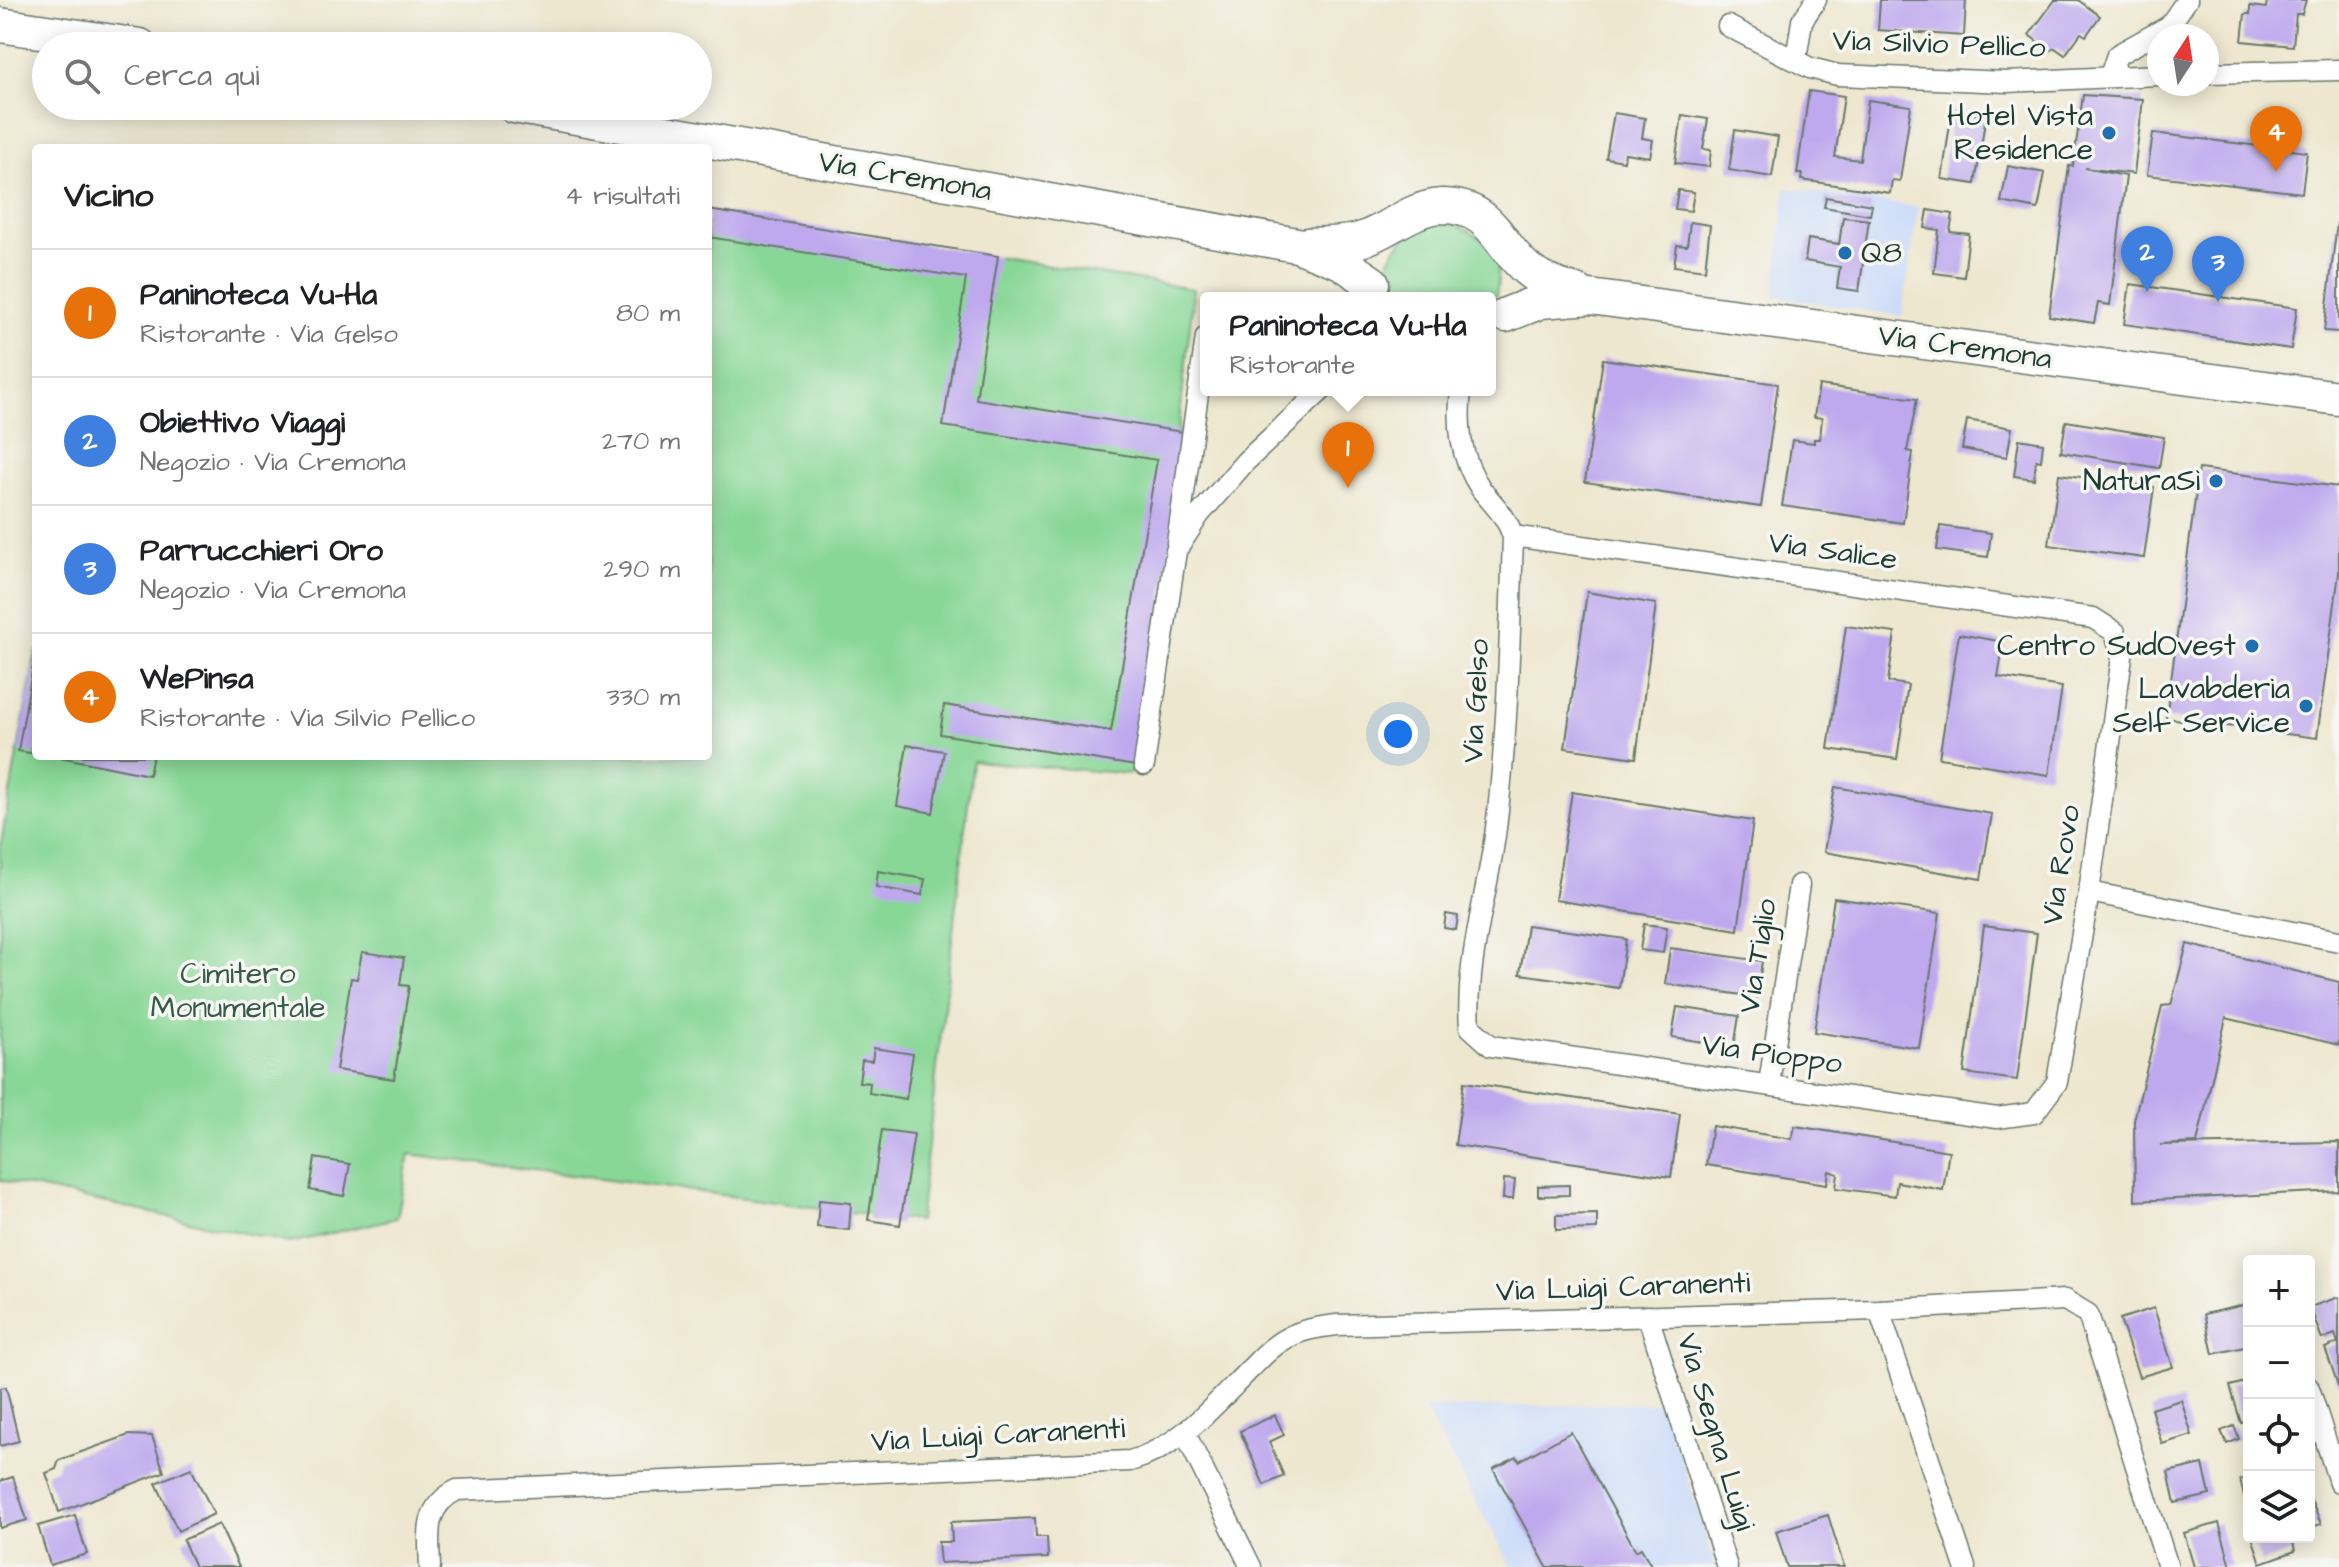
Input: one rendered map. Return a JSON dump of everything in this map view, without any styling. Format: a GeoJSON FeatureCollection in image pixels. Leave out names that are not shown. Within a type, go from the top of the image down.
{"type":"FeatureCollection","features":[{"type":"Feature","properties":{"kind":"main road"},"geometry":{"type":"LineString","coordinates":[[0,25],[47,32]]}},
{"type":"Feature","properties":{"kind":"main road","name":"Via Cremona"},"geometry":{"type":"LineString","coordinates":[[593,120],[1297,245],[1341,262],[1374,290]]}},
{"type":"Feature","properties":{"kind":"main road","name":"Via Cremona"},"geometry":{"type":"LineString","coordinates":[[1297,245],[1361,240],[1421,210],[1442,206],[1463,209],[1483,218],[1499,232],[1510,250],[1541,279],[1590,297]]}},
{"type":"Feature","properties":{"kind":"main road","name":"Via Cremona"},"geometry":{"type":"LineString","coordinates":[[1374,290],[1375,259],[1385,237],[1401,220]]}},
{"type":"Feature","properties":{"kind":"main road","name":"Via Cremona"},"geometry":{"type":"LineString","coordinates":[[1498,324],[1515,283],[1510,250]]}},
{"type":"Feature","properties":{"kind":"main road","name":"Via Cremona"},"geometry":{"type":"LineString","coordinates":[[1498,324],[1553,298],[1590,297],[2339,398]]}},
{"type":"Feature","properties":{"kind":"street"},"geometry":{"type":"LineString","coordinates":[[1796,59],[1802,21],[1816,0]]}},
{"type":"Feature","properties":{"kind":"street"},"geometry":{"type":"LineString","coordinates":[[2110,76],[2117,55],[2169,26],[2187,0]]}},
{"type":"Feature","properties":{"kind":"street","name":"Via Silvio Pellico"},"geometry":{"type":"LineString","coordinates":[[1728,26],[1810,68],[1838,75],[2007,82],[2147,75]]}},
{"type":"Feature","properties":{"kind":"street"},"geometry":{"type":"LineString","coordinates":[[2219,73],[2339,70]]}},
{"type":"Feature","properties":{"kind":"street"},"geometry":{"type":"LineString","coordinates":[[1144,765],[1200,380]]}},
{"type":"Feature","properties":{"kind":"street"},"geometry":{"type":"LineString","coordinates":[[1176,551],[1199,515],[1245,462],[1316,396]]}},
{"type":"Feature","properties":{"kind":"street"},"geometry":{"type":"LineString","coordinates":[[1449,396],[1473,473],[1482,489],[1501,508],[1513,536]]}},
{"type":"Feature","properties":{"kind":"street"},"geometry":{"type":"LineString","coordinates":[[1458,424],[1460,396]]}},
{"type":"Feature","properties":{"kind":"street","name":"Via Salice"},"geometry":{"type":"LineString","coordinates":[[1513,536],[2093,618],[2115,632],[2122,657]]}},
{"type":"Feature","properties":{"kind":"street","name":"Via Gelso"},"geometry":{"type":"LineString","coordinates":[[1470,1027],[1468,999],[1507,734],[1513,536]]}},
{"type":"Feature","properties":{"kind":"street","name":"Via Rovo"},"geometry":{"type":"LineString","coordinates":[[2057,1082],[2089,892],[2122,657]]}},
{"type":"Feature","properties":{"kind":"street","name":"Via Tiglio"},"geometry":{"type":"LineString","coordinates":[[1769,1084],[1799,885]]}},
{"type":"Feature","properties":{"kind":"street"},"geometry":{"type":"LineString","coordinates":[[2089,892],[2339,941]]}},
{"type":"Feature","properties":{"kind":"street","name":"Via Pioppo"},"geometry":{"type":"LineString","coordinates":[[1470,1027],[1491,1046],[1997,1118],[2034,1113],[2057,1082]]}},
{"type":"Feature","properties":{"kind":"street","name":"Via Luigi Caranenti"},"geometry":{"type":"LineString","coordinates":[[430,1567],[429,1518],[434,1506],[457,1490],[1130,1461],[1158,1453],[1185,1433],[1268,1351],[1288,1337],[1310,1329],[1337,1325],[1879,1310],[2065,1300],[2088,1314],[2168,1567]]}},
{"type":"Feature","properties":{"kind":"street"},"geometry":{"type":"LineString","coordinates":[[1879,1310],[1965,1567]]}},
{"type":"Feature","properties":{"kind":"street","name":"Via Segna Luigi"},"geometry":{"type":"LineString","coordinates":[[1648,1316],[1727,1567]]}},
{"type":"Feature","properties":{"kind":"street"},"geometry":{"type":"LineString","coordinates":[[2313,1399],[2339,1482]]}},
{"type":"Feature","properties":{"kind":"street"},"geometry":{"type":"LineString","coordinates":[[1185,1433],[1251,1567]]}},
{"type":"Feature","properties":{"kind":"shaded area"},"geometry":{"type":"Polygon","coordinates":[[[1786,188],[1918,207],[1902,316],[1774,296],[1786,188]]]}},
{"type":"Feature","properties":{"kind":"shaded area"},"geometry":{"type":"Polygon","coordinates":[[[1663,1403],[1716,1567],[1512,1567],[1424,1408],[1663,1403]]]}},
{"type":"Feature","properties":{"kind":"green space","name":"Cimitero Monumentale"},"geometry":{"type":"Polygon","coordinates":[[[712,222],[995,257],[1194,289],[1177,443],[1131,774],[973,761],[919,1221],[409,1154],[397,1218],[290,1243],[0,1180],[0,848],[32,673],[32,760],[712,760],[712,222]]]}},
{"type":"Feature","properties":{"kind":"green space"},"geometry":{"type":"Polygon","coordinates":[[[1432,223],[1450,225],[1479,238],[1496,261],[1496,292],[1386,292],[1388,261],[1400,243],[1432,223]]]}},
{"type":"Feature","properties":{"kind":"building"},"geometry":{"type":"Polygon","coordinates":[[[1880,0],[1966,0],[1964,36],[1878,30],[1880,0]]]}},
{"type":"Feature","properties":{"kind":"building"},"geometry":{"type":"Polygon","coordinates":[[[2055,0],[2078,0],[2100,16],[2086,36],[2081,33],[2065,55],[2055,48],[2050,51],[2029,35],[2055,0]]]}},
{"type":"Feature","properties":{"kind":"building"},"geometry":{"type":"Polygon","coordinates":[[[2267,0],[2306,0],[2302,14],[2296,14],[2293,46],[2242,41],[2245,14],[2250,14],[2250,6],[2266,8],[2267,0]]]}},
{"type":"Feature","properties":{"kind":"building"},"geometry":{"type":"Polygon","coordinates":[[[1809,91],[1844,96],[1835,157],[1860,160],[1868,100],[1911,106],[1900,181],[1892,180],[1890,193],[1801,180],[1802,174],[1797,174],[1809,91]]]}},
{"type":"Feature","properties":{"kind":"building"},"geometry":{"type":"Polygon","coordinates":[[[2083,95],[2143,99],[2134,174],[2084,168],[2126,176],[2110,305],[2098,303],[2094,323],[2049,316],[2069,166],[2073,166],[2083,95]]]}},
{"type":"Feature","properties":{"kind":"building"},"geometry":{"type":"Polygon","coordinates":[[[1952,110],[1986,115],[1975,184],[1942,179],[1952,110]]]}},
{"type":"Feature","properties":{"kind":"building"},"geometry":{"type":"Polygon","coordinates":[[[1614,113],[1645,118],[1642,138],[1653,140],[1650,157],[1625,153],[1624,161],[1606,158],[1614,113]]]}},
{"type":"Feature","properties":{"kind":"building"},"geometry":{"type":"Polygon","coordinates":[[[1682,115],[1708,119],[1703,149],[1711,150],[1709,167],[1675,163],[1682,115]]]}},
{"type":"Feature","properties":{"kind":"building"},"geometry":{"type":"Polygon","coordinates":[[[1735,130],[1778,137],[1772,177],[1729,170],[1735,130]]]}},
{"type":"Feature","properties":{"kind":"building"},"geometry":{"type":"Polygon","coordinates":[[[2153,133],[2307,152],[2302,193],[2147,175],[2153,133]]]}},
{"type":"Feature","properties":{"kind":"building"},"geometry":{"type":"Polygon","coordinates":[[[2008,166],[2045,173],[2038,209],[2001,202],[2008,166]]]}},
{"type":"Feature","properties":{"kind":"building"},"geometry":{"type":"Polygon","coordinates":[[[1678,190],[1694,192],[1691,211],[1675,209],[1678,190]]]}},
{"type":"Feature","properties":{"kind":"building"},"geometry":{"type":"Polygon","coordinates":[[[1826,197],[1872,205],[1870,215],[1824,207],[1826,197]]]}},
{"type":"Feature","properties":{"kind":"building"},"geometry":{"type":"Polygon","coordinates":[[[1928,210],[1953,214],[1950,232],[1969,234],[1964,277],[1934,273],[1939,230],[1925,228],[1928,210]]]}},
{"type":"Feature","properties":{"kind":"building"},"geometry":{"type":"Polygon","coordinates":[[[712,211],[998,256],[976,399],[1189,433],[1136,766],[940,734],[944,705],[1111,731],[1157,460],[943,426],[966,278],[712,238],[712,211]]]}},
{"type":"Feature","properties":{"kind":"building"},"geometry":{"type":"Polygon","coordinates":[[[1843,217],[1869,220],[1859,291],[1837,288],[1840,267],[1805,261],[1808,239],[1839,244],[1843,217]]]}},
{"type":"Feature","properties":{"kind":"building"},"geometry":{"type":"Polygon","coordinates":[[[1690,222],[1710,225],[1705,270],[1674,266],[1677,245],[1687,246],[1690,222]]]}},
{"type":"Feature","properties":{"kind":"building"},"geometry":{"type":"Polygon","coordinates":[[[2339,223],[2339,332],[2324,331],[2339,223]]]}},
{"type":"Feature","properties":{"kind":"building"},"geometry":{"type":"Polygon","coordinates":[[[2130,284],[2297,308],[2291,349],[2124,324],[2130,284]]]}},
{"type":"Feature","properties":{"kind":"building"},"geometry":{"type":"Polygon","coordinates":[[[1603,359],[1778,384],[1761,507],[1585,482],[1603,359]]]}},
{"type":"Feature","properties":{"kind":"building"},"geometry":{"type":"Polygon","coordinates":[[[1819,385],[1917,399],[1907,451],[1913,452],[1903,523],[1782,506],[1792,440],[1814,443],[1814,439],[1820,439],[1822,418],[1814,417],[1819,385]]]}},
{"type":"Feature","properties":{"kind":"building"},"geometry":{"type":"Polygon","coordinates":[[[1967,420],[2012,428],[2007,457],[1962,449],[1967,420]]]}},
{"type":"Feature","properties":{"kind":"building"},"geometry":{"type":"Polygon","coordinates":[[[2066,421],[2164,437],[2159,468],[2061,452],[2066,421]]]}},
{"type":"Feature","properties":{"kind":"building"},"geometry":{"type":"Polygon","coordinates":[[[2019,439],[2043,443],[2041,461],[2036,460],[2034,479],[2014,476],[2019,439]]]}},
{"type":"Feature","properties":{"kind":"building","name":"Centro SudOvest"},"geometry":{"type":"Polygon","coordinates":[[[2199,469],[2339,487],[2339,573],[2317,738],[2166,718],[2199,469]]]}},
{"type":"Feature","properties":{"kind":"building"},"geometry":{"type":"Polygon","coordinates":[[[2059,474],[2154,487],[2144,558],[2049,545],[2059,474]]]}},
{"type":"Feature","properties":{"kind":"building"},"geometry":{"type":"Polygon","coordinates":[[[1940,526],[1991,533],[1988,557],[1937,550],[1940,526]]]}},
{"type":"Feature","properties":{"kind":"building"},"geometry":{"type":"Polygon","coordinates":[[[1587,592],[1656,604],[1636,758],[1565,748],[1587,592]]]}},
{"type":"Feature","properties":{"kind":"building"},"geometry":{"type":"Polygon","coordinates":[[[1846,626],[1895,633],[1888,682],[1908,685],[1897,759],[1828,749],[1846,626]]]}},
{"type":"Feature","properties":{"kind":"building"},"geometry":{"type":"Polygon","coordinates":[[[1959,634],[2004,642],[1998,677],[2062,687],[2049,775],[1939,758],[1959,634]]]}},
{"type":"Feature","properties":{"kind":"building"},"geometry":{"type":"Polygon","coordinates":[[[32,672],[32,753],[18,751],[32,672]]]}},
{"type":"Feature","properties":{"kind":"building"},"geometry":{"type":"Polygon","coordinates":[[[907,745],[944,751],[933,813],[897,806],[907,745]]]}},
{"type":"Feature","properties":{"kind":"building"},"geometry":{"type":"Polygon","coordinates":[[[75,760],[152,760],[149,775],[75,760]]]}},
{"type":"Feature","properties":{"kind":"building"},"geometry":{"type":"Polygon","coordinates":[[[1835,787],[1992,814],[1981,879],[1824,852],[1835,787]]]}},
{"type":"Feature","properties":{"kind":"building"},"geometry":{"type":"Polygon","coordinates":[[[1572,792],[1753,821],[1738,930],[1555,900],[1572,792]]]}},
{"type":"Feature","properties":{"kind":"building"},"geometry":{"type":"Polygon","coordinates":[[[878,871],[925,879],[922,895],[876,887],[878,871]]]}},
{"type":"Feature","properties":{"kind":"building"},"geometry":{"type":"Polygon","coordinates":[[[1834,898],[1940,913],[1919,1048],[1814,1032],[1834,898]]]}},
{"type":"Feature","properties":{"kind":"building"},"geometry":{"type":"Polygon","coordinates":[[[1446,914],[1458,916],[1456,930],[1444,928],[1446,914]]]}},
{"type":"Feature","properties":{"kind":"building"},"geometry":{"type":"Polygon","coordinates":[[[1644,924],[1667,927],[1663,953],[1640,950],[1644,924]]]}},
{"type":"Feature","properties":{"kind":"building"},"geometry":{"type":"Polygon","coordinates":[[[1527,925],[1626,939],[1619,988],[1520,974],[1527,925]]]}},
{"type":"Feature","properties":{"kind":"building"},"geometry":{"type":"Polygon","coordinates":[[[1984,926],[2037,933],[2017,1080],[1964,1073],[1984,926]]]}},
{"type":"Feature","properties":{"kind":"building"},"geometry":{"type":"Polygon","coordinates":[[[2187,944],[2339,982],[2339,1045],[2226,1018],[2197,1143],[2160,1145],[2339,1142],[2339,1191],[2135,1201],[2134,1120],[2162,1006],[2171,1005],[2187,944]]]}},
{"type":"Feature","properties":{"kind":"building"},"geometry":{"type":"Polygon","coordinates":[[[1670,948],[1762,961],[1757,997],[1665,984],[1670,948]]]}},
{"type":"Feature","properties":{"kind":"building"},"geometry":{"type":"Polygon","coordinates":[[[362,952],[404,958],[400,985],[409,986],[394,1079],[336,1070],[351,978],[357,979],[362,952]]]}},
{"type":"Feature","properties":{"kind":"building"},"geometry":{"type":"Polygon","coordinates":[[[1677,1007],[1739,1016],[1734,1047],[1672,1037],[1677,1007]]]}},
{"type":"Feature","properties":{"kind":"building"},"geometry":{"type":"Polygon","coordinates":[[[874,1048],[913,1054],[906,1099],[869,1093],[870,1083],[859,1082],[862,1060],[872,1061],[874,1048]]]}},
{"type":"Feature","properties":{"kind":"building"},"geometry":{"type":"Polygon","coordinates":[[[1464,1082],[1680,1114],[1671,1177],[1455,1145],[1464,1082]]]}},
{"type":"Feature","properties":{"kind":"building"},"geometry":{"type":"Polygon","coordinates":[[[1712,1126],[1792,1139],[1795,1126],[1949,1151],[1943,1190],[1897,1182],[1895,1196],[1836,1188],[1838,1174],[1829,1171],[1827,1184],[1706,1165],[1712,1126]]]}},
{"type":"Feature","properties":{"kind":"building"},"geometry":{"type":"Polygon","coordinates":[[[882,1130],[914,1134],[900,1225],[868,1220],[882,1130]]]}},
{"type":"Feature","properties":{"kind":"building"},"geometry":{"type":"Polygon","coordinates":[[[315,1158],[350,1164],[344,1196],[310,1190],[315,1158]]]}},
{"type":"Feature","properties":{"kind":"building"},"geometry":{"type":"Polygon","coordinates":[[[1504,1179],[1515,1180],[1513,1199],[1503,1199],[1504,1179]]]}},
{"type":"Feature","properties":{"kind":"building"},"geometry":{"type":"Polygon","coordinates":[[[1569,1185],[1569,1195],[1538,1196],[1538,1186],[1569,1185]]]}},
{"type":"Feature","properties":{"kind":"building"},"geometry":{"type":"Polygon","coordinates":[[[819,1200],[851,1203],[849,1230],[817,1227],[819,1200]]]}},
{"type":"Feature","properties":{"kind":"building"},"geometry":{"type":"Polygon","coordinates":[[[1597,1214],[1597,1229],[1556,1230],[1556,1215],[1597,1214]]]}},
{"type":"Feature","properties":{"kind":"building"},"geometry":{"type":"Polygon","coordinates":[[[2339,1297],[2339,1388],[2325,1348],[2338,1343],[2335,1334],[2322,1339],[2315,1320],[2315,1305],[2339,1297]]]}},
{"type":"Feature","properties":{"kind":"building"},"geometry":{"type":"Polygon","coordinates":[[[2243,1305],[2243,1347],[2213,1354],[2204,1314],[2243,1305]]]}},
{"type":"Feature","properties":{"kind":"building"},"geometry":{"type":"Polygon","coordinates":[[[2154,1308],[2173,1367],[2139,1377],[2120,1319],[2154,1308]]]}},
{"type":"Feature","properties":{"kind":"building"},"geometry":{"type":"Polygon","coordinates":[[[2243,1383],[2243,1422],[2241,1423],[2230,1386],[2243,1383]]]}},
{"type":"Feature","properties":{"kind":"building"},"geometry":{"type":"Polygon","coordinates":[[[6,1387],[19,1441],[0,1446],[0,1388],[6,1387]]]}},
{"type":"Feature","properties":{"kind":"building"},"geometry":{"type":"Polygon","coordinates":[[[2181,1400],[2192,1435],[2162,1444],[2151,1409],[2181,1400]]]}},
{"type":"Feature","properties":{"kind":"building"},"geometry":{"type":"Polygon","coordinates":[[[1275,1415],[1284,1435],[1269,1442],[1284,1476],[1264,1485],[1240,1431],[1275,1415]]]}},
{"type":"Feature","properties":{"kind":"building"},"geometry":{"type":"Polygon","coordinates":[[[2234,1426],[2239,1439],[2227,1444],[2221,1431],[2234,1426]]]}},
{"type":"Feature","properties":{"kind":"building"},"geometry":{"type":"Polygon","coordinates":[[[1571,1432],[1636,1551],[1641,1548],[1652,1567],[1547,1567],[1493,1469],[1517,1457],[1519,1461],[1571,1432]]]}},
{"type":"Feature","properties":{"kind":"building"},"geometry":{"type":"Polygon","coordinates":[[[129,1435],[152,1436],[164,1472],[59,1512],[46,1473],[56,1469],[59,1460],[129,1435]]]}},
{"type":"Feature","properties":{"kind":"building"},"geometry":{"type":"Polygon","coordinates":[[[2203,1464],[2210,1495],[2175,1503],[2168,1472],[2203,1464]]]}},
{"type":"Feature","properties":{"kind":"building"},"geometry":{"type":"Polygon","coordinates":[[[191,1468],[214,1514],[178,1531],[156,1483],[191,1468]]]}},
{"type":"Feature","properties":{"kind":"building"},"geometry":{"type":"Polygon","coordinates":[[[13,1477],[27,1520],[0,1528],[0,1481],[13,1477]]]}},
{"type":"Feature","properties":{"kind":"building"},"geometry":{"type":"Polygon","coordinates":[[[2315,1510],[2321,1524],[2315,1526],[2315,1510]]]}},
{"type":"Feature","properties":{"kind":"building"},"geometry":{"type":"Polygon","coordinates":[[[75,1515],[87,1554],[50,1565],[38,1526],[75,1515]]]}},
{"type":"Feature","properties":{"kind":"building"},"geometry":{"type":"Polygon","coordinates":[[[1828,1515],[1844,1567],[1787,1567],[1776,1531],[1828,1515]]]}},
{"type":"Feature","properties":{"kind":"building"},"geometry":{"type":"Polygon","coordinates":[[[1035,1518],[1036,1537],[1047,1537],[1048,1558],[940,1563],[938,1542],[952,1542],[951,1522],[1035,1518]]]}},
{"type":"Feature","properties":{"kind":"building"},"geometry":{"type":"Polygon","coordinates":[[[2219,1523],[2231,1567],[2194,1567],[2184,1533],[2219,1523]]]}},
{"type":"Feature","properties":{"kind":"building"},"geometry":{"type":"Polygon","coordinates":[[[219,1524],[239,1567],[195,1567],[183,1540],[219,1524]]]}},
{"type":"Feature","properties":{"kind":"building"},"geometry":{"type":"Polygon","coordinates":[[[2254,1543],[2293,1543],[2295,1551],[2261,1563],[2254,1543]]]}},
{"type":"Feature","properties":{"kind":"place","name":"Hotel Vista Residence"},"geometry":{"type":"Point","coordinates":[2109,133]}},
{"type":"Feature","properties":{"kind":"place","name":"WePinsa"},"geometry":{"type":"Point","coordinates":[2276,172]}},
{"type":"Feature","properties":{"kind":"place","name":"Q8"},"geometry":{"type":"Point","coordinates":[1845,253]}},
{"type":"Feature","properties":{"kind":"place","name":"Obiettivo Viaggi"},"geometry":{"type":"Point","coordinates":[2147,292]}},
{"type":"Feature","properties":{"kind":"place","name":"Parrucchieri Oro"},"geometry":{"type":"Point","coordinates":[2218,302]}},
{"type":"Feature","properties":{"kind":"place","name":"NaturaSì"},"geometry":{"type":"Point","coordinates":[2216,481]}},
{"type":"Feature","properties":{"kind":"place","name":"Paninoteca Vu-Ha"},"geometry":{"type":"Point","coordinates":[1348,488]}},
{"type":"Feature","properties":{"kind":"place","name":"Centro SudOvest"},"geometry":{"type":"Point","coordinates":[2252,646]}},
{"type":"Feature","properties":{"kind":"place","name":"Lavabderia Self Service"},"geometry":{"type":"Point","coordinates":[2306,706]}}]}
